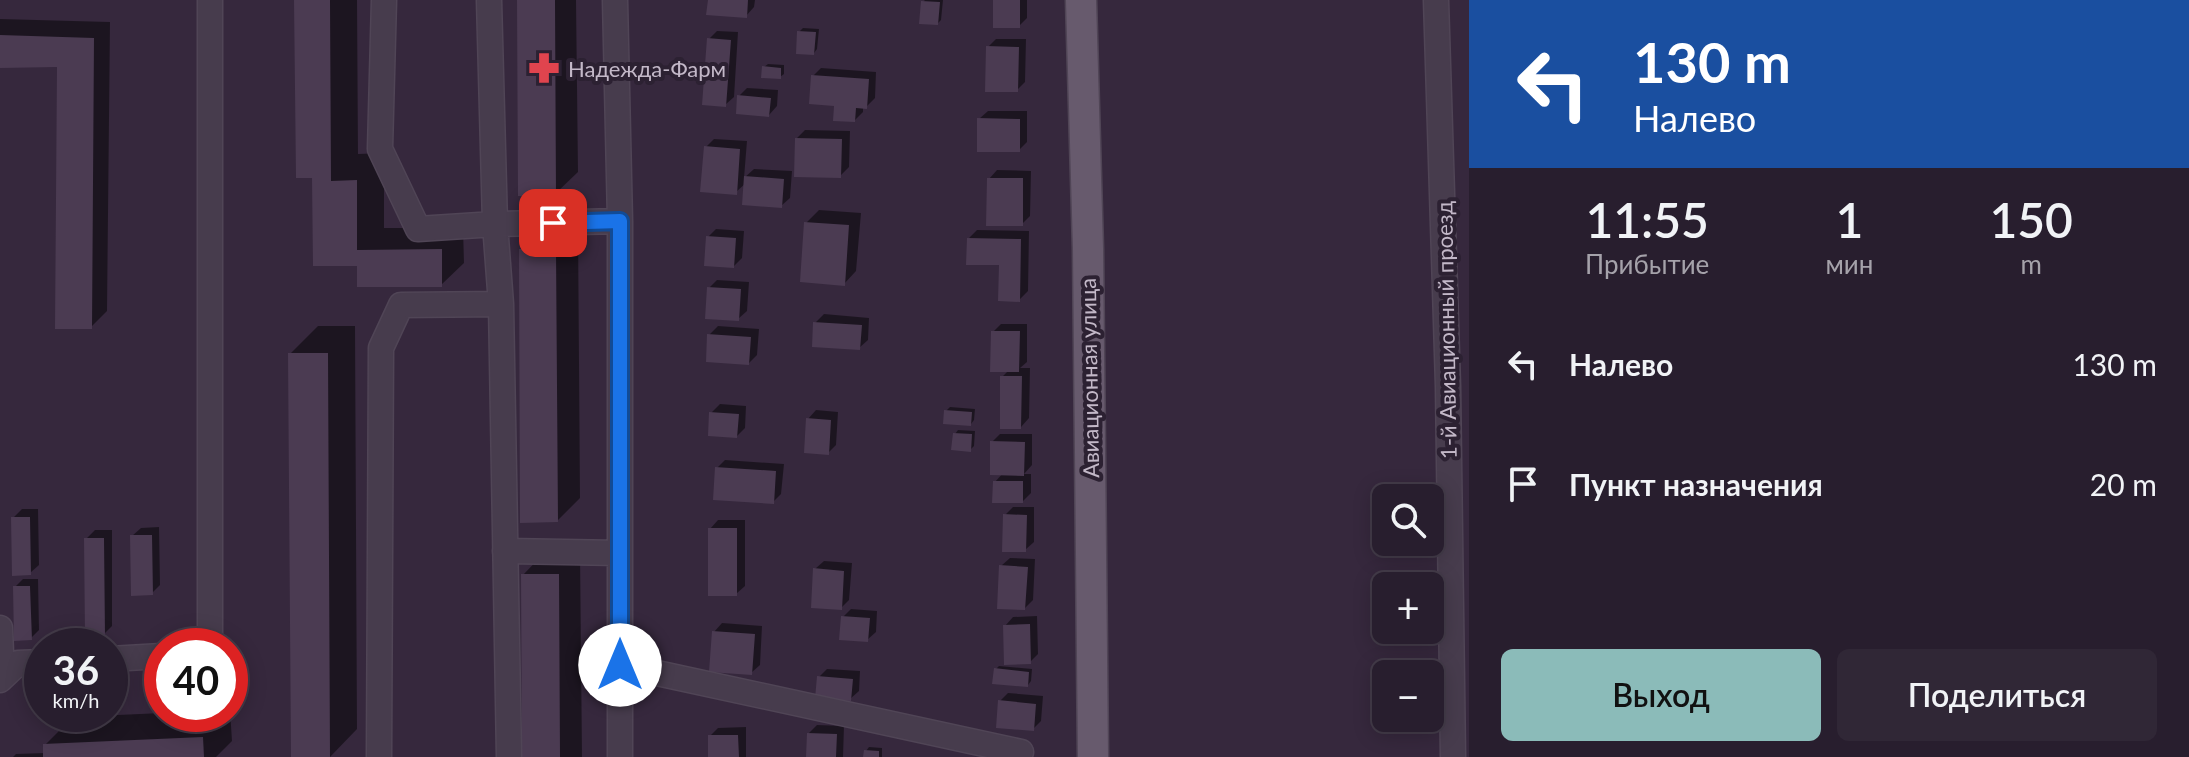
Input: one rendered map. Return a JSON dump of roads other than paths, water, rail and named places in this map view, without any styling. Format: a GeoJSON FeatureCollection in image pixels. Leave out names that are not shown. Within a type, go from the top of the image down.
{"type":"FeatureCollection","features":[{"type":"Feature","properties":{"kind":"main road","name":"Авиационная улица"},"geometry":{"type":"LineString","coordinates":[[1081,0],[1088,249],[1093,757]]}},
{"type":"Feature","properties":{"kind":"street"},"geometry":{"type":"LineString","coordinates":[[210,0],[210,628]]}},
{"type":"Feature","properties":{"kind":"street"},"geometry":{"type":"LineString","coordinates":[[384,0],[380,149],[418,229],[620,221]]}},
{"type":"Feature","properties":{"kind":"street"},"geometry":{"type":"LineString","coordinates":[[489,0],[495,224],[501,304],[509,757]]}},
{"type":"Feature","properties":{"kind":"street"},"geometry":{"type":"LineString","coordinates":[[615,0],[620,221],[620,757]]}},
{"type":"Feature","properties":{"kind":"street","name":"1-й Авиационный проезд"},"geometry":{"type":"LineString","coordinates":[[1436,0],[1448,386],[1453,757]]}},
{"type":"Feature","properties":{"kind":"street"},"geometry":{"type":"LineString","coordinates":[[379,757],[381,348],[401,305],[501,304]]}},
{"type":"Feature","properties":{"kind":"street"},"geometry":{"type":"LineString","coordinates":[[505,551],[620,553]]}},
{"type":"Feature","properties":{"kind":"street"},"geometry":{"type":"LineString","coordinates":[[0,628],[1,679]]}},
{"type":"Feature","properties":{"kind":"street"},"geometry":{"type":"LineString","coordinates":[[1,679],[18,663],[24,663]]}},
{"type":"Feature","properties":{"kind":"street"},"geometry":{"type":"LineString","coordinates":[[620,665],[1021,752]]}},
{"type":"Feature","properties":{"kind":"place","name":"Надежда-Фарм"},"geometry":{"type":"Point","coordinates":[544,68]}}]}
